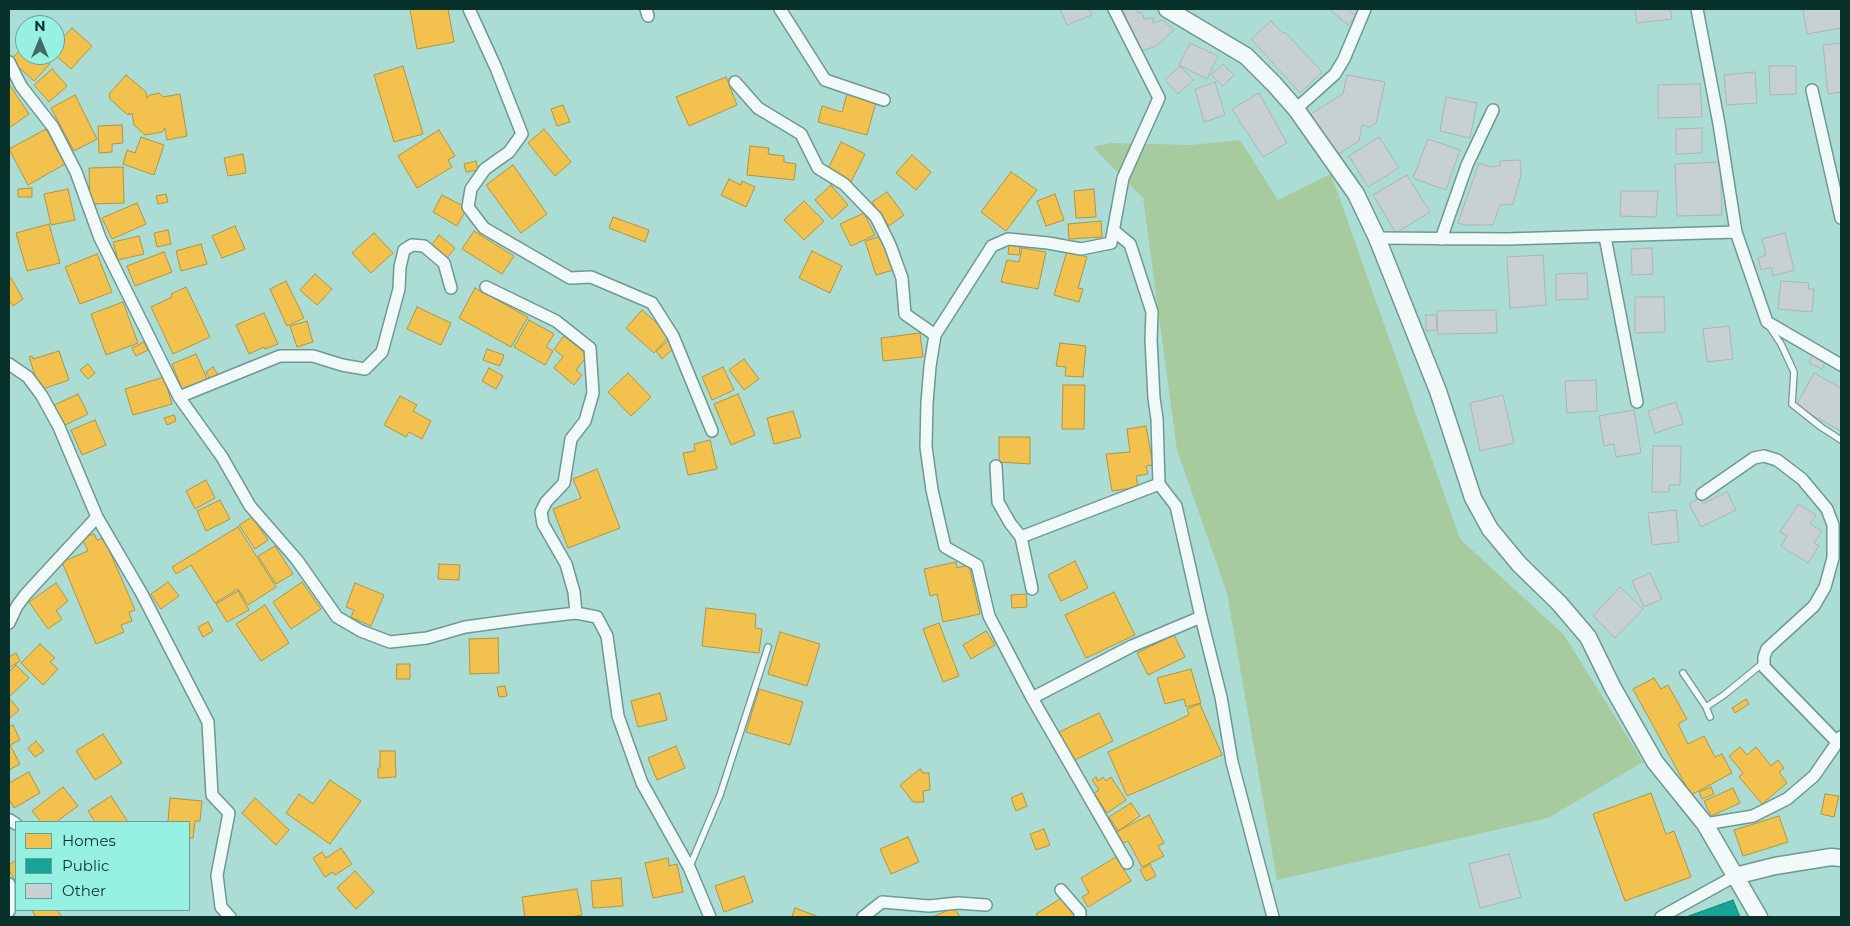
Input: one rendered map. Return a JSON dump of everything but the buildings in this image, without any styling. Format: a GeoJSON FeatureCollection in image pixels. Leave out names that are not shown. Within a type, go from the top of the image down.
{"type":"FeatureCollection","features":[{"type":"Feature","properties":{"kind":"street"},"geometry":{"type":"LineString","coordinates":[[470,9],[522,134],[509,152],[486,169],[480,176],[471,189],[468,207],[484,228],[570,278],[591,277],[652,303],[673,336],[712,431]]}},
{"type":"Feature","properties":{"kind":"street"},"geometry":{"type":"LineString","coordinates":[[780,9],[825,80],[884,100]]}},
{"type":"Feature","properties":{"kind":"street"},"geometry":{"type":"LineString","coordinates":[[1114,9],[1159,98],[1123,178],[1111,243],[1081,249],[1008,239],[992,246],[935,335],[927,393],[926,447],[932,490],[945,547],[978,565],[989,616],[1032,698],[1127,863]]}},
{"type":"Feature","properties":{"kind":"street"},"geometry":{"type":"LineString","coordinates":[[1296,109],[1335,74],[1344,59],[1365,9]]}},
{"type":"Feature","properties":{"kind":"street"},"geometry":{"type":"LineString","coordinates":[[1697,9],[1719,124],[1736,232],[1767,322],[1841,365]]}},
{"type":"Feature","properties":{"kind":"street"},"geometry":{"type":"LineString","coordinates":[[1175,11],[1246,56],[1274,84],[1296,109],[1356,194],[1377,238],[1438,391],[1473,498],[1490,529],[1519,564],[1559,603],[1588,637],[1613,688],[1655,762],[1705,824],[1759,917]]}},
{"type":"Feature","properties":{"kind":"street"},"geometry":{"type":"LineString","coordinates":[[9,62],[21,86],[53,127],[76,172],[100,238],[180,397],[222,457],[250,506],[297,560],[337,617],[361,632],[390,642],[427,638],[465,627],[576,613],[597,617],[607,636],[618,716],[642,783],[689,867],[710,917]]}},
{"type":"Feature","properties":{"kind":"street"},"geometry":{"type":"LineString","coordinates":[[735,82],[758,108],[801,134],[818,168],[844,184],[876,217],[890,244],[902,278],[905,314],[935,335]]}},
{"type":"Feature","properties":{"kind":"street"},"geometry":{"type":"LineString","coordinates":[[1812,90],[1841,218]]}},
{"type":"Feature","properties":{"kind":"street"},"geometry":{"type":"LineString","coordinates":[[1441,239],[1467,165],[1493,110]]}},
{"type":"Feature","properties":{"kind":"street"},"geometry":{"type":"LineString","coordinates":[[1114,231],[1130,244],[1152,312],[1151,340],[1157,419],[1159,484],[1176,506],[1221,698],[1232,762],[1273,917]]}},
{"type":"Feature","properties":{"kind":"street"},"geometry":{"type":"LineString","coordinates":[[1377,238],[1605,237],[1736,232]]}},
{"type":"Feature","properties":{"kind":"street"},"geometry":{"type":"LineString","coordinates":[[1605,237],[1637,402]]}},
{"type":"Feature","properties":{"kind":"street"},"geometry":{"type":"LineString","coordinates":[[180,397],[280,356],[313,356],[342,365],[365,369],[382,352],[399,289],[400,267],[404,250],[412,245],[424,246],[444,263],[451,288]]}},
{"type":"Feature","properties":{"kind":"street"},"geometry":{"type":"LineString","coordinates":[[486,287],[556,321],[590,348],[593,393],[585,421],[571,439],[564,483],[546,502],[541,512],[543,524],[566,564],[574,592],[576,613]]}},
{"type":"Feature","properties":{"kind":"street"},"geometry":{"type":"LineString","coordinates":[[9,364],[28,377],[42,396],[59,427],[97,517],[142,594],[208,722],[212,795],[229,813],[217,875],[221,907],[230,917]]}},
{"type":"Feature","properties":{"kind":"street"},"geometry":{"type":"LineString","coordinates":[[1702,494],[1754,458],[1764,456],[1777,460],[1802,479],[1827,509],[1833,525],[1833,558],[1825,587],[1814,606],[1767,649],[1764,656],[1764,667],[1840,740],[1814,776],[1787,799],[1753,816],[1705,824]]}},
{"type":"Feature","properties":{"kind":"street"},"geometry":{"type":"LineString","coordinates":[[996,466],[998,502],[1010,523],[1022,537],[1032,589]]}},
{"type":"Feature","properties":{"kind":"street"},"geometry":{"type":"LineString","coordinates":[[1022,537],[1159,484]]}},
{"type":"Feature","properties":{"kind":"street"},"geometry":{"type":"LineString","coordinates":[[9,623],[17,606],[26,594],[97,517]]}},
{"type":"Feature","properties":{"kind":"street"},"geometry":{"type":"LineString","coordinates":[[1032,698],[1132,646],[1201,617]]}},
{"type":"Feature","properties":{"kind":"street"},"geometry":{"type":"LineString","coordinates":[[1661,917],[1735,876],[1775,866],[1830,857],[1841,858]]}},
{"type":"Feature","properties":{"kind":"street"},"geometry":{"type":"LineString","coordinates":[[9,884],[9,912]]}},
{"type":"Feature","properties":{"kind":"street"},"geometry":{"type":"LineString","coordinates":[[1061,890],[1080,912],[1080,917]]}},
{"type":"Feature","properties":{"kind":"street"},"geometry":{"type":"LineString","coordinates":[[863,917],[882,902],[929,906],[958,903],[986,905]]}},
{"type":"Feature","properties":{"kind":"lane"},"geometry":{"type":"LineString","coordinates":[[1767,322],[1781,344],[1794,372],[1792,404],[1841,440]]}},
{"type":"Feature","properties":{"kind":"lane"},"geometry":{"type":"LineString","coordinates":[[689,867],[720,795],[768,647]]}},
{"type":"Feature","properties":{"kind":"lane"},"geometry":{"type":"LineString","coordinates":[[1706,707],[1724,695],[1764,662]]}},
{"type":"Feature","properties":{"kind":"lane"},"geometry":{"type":"LineString","coordinates":[[1683,673],[1706,707],[1710,717]]}},
{"type":"Feature","properties":{"kind":"green space"},"geometry":{"type":"Polygon","coordinates":[[[1240,140],[1278,200],[1331,174],[1460,539],[1564,635],[1643,762],[1548,818],[1277,880],[1227,593],[1177,450],[1143,198],[1093,147],[1111,143],[1191,145],[1240,140]]]}}]}
